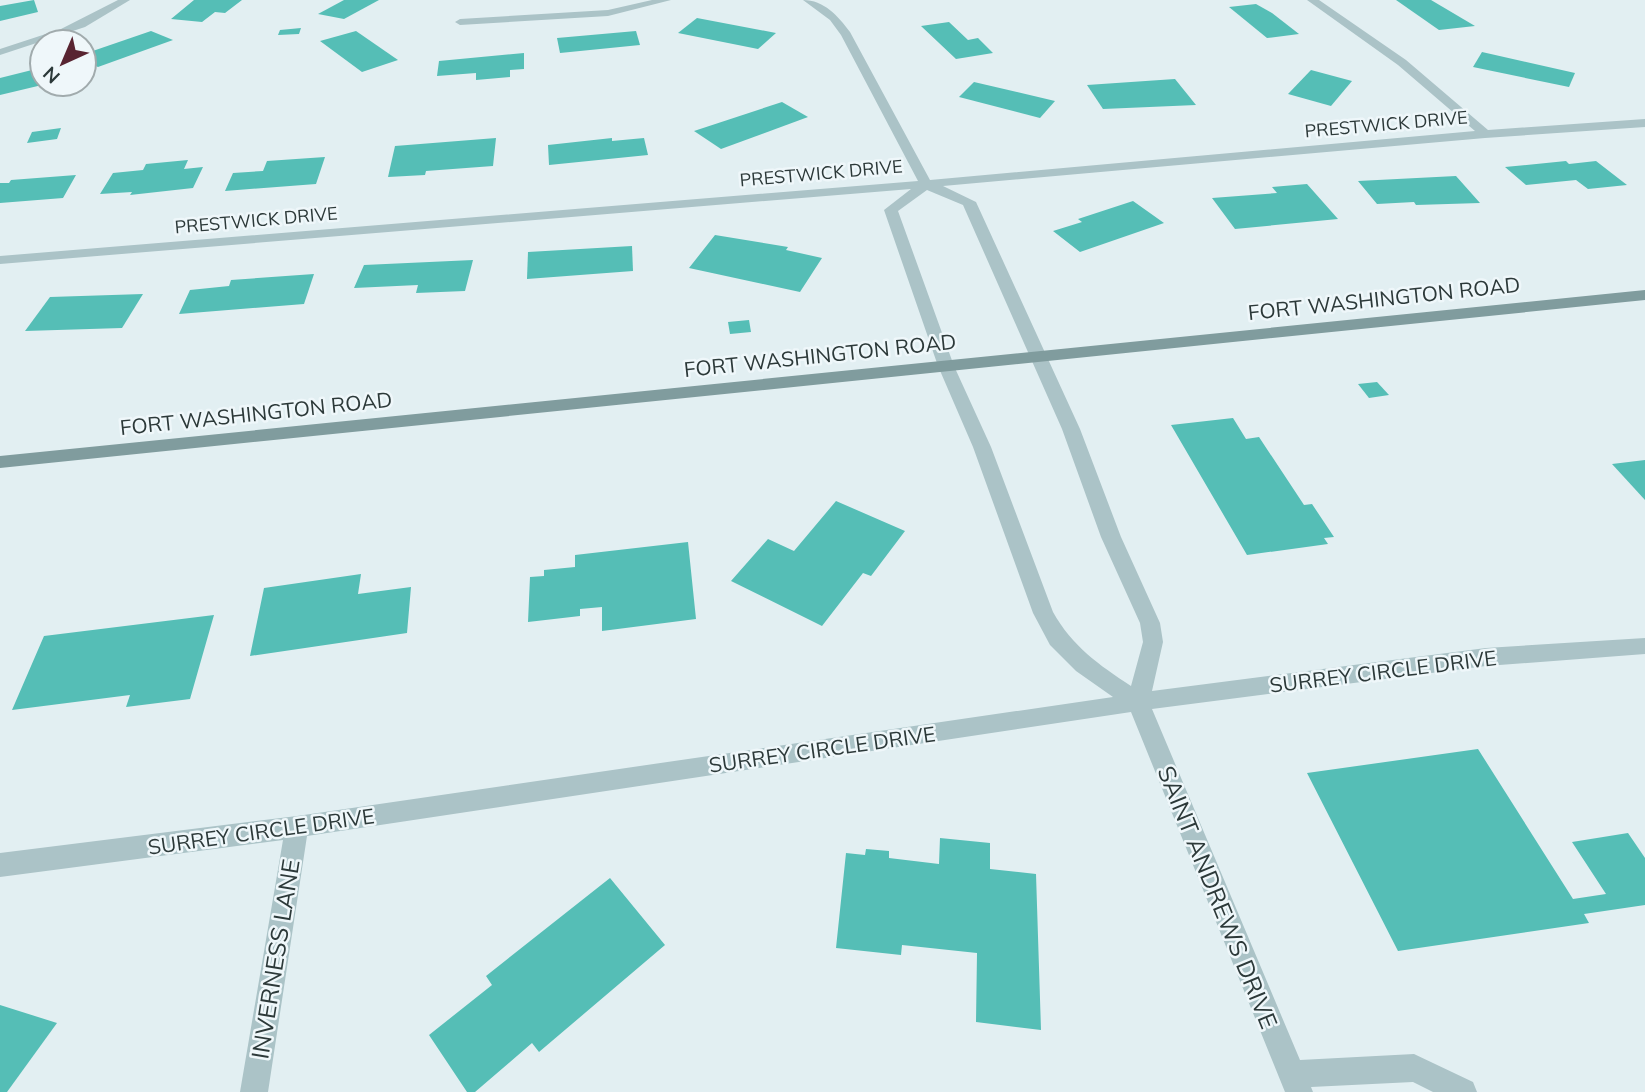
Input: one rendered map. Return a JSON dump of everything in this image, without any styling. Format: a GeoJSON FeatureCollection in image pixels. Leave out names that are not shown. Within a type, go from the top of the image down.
{"type":"FeatureCollection","features":[{"type":"Feature","properties":{"kind":"main road","name":"FORT WASHINGTON ROAD"},"geometry":{"type":"LineString","coordinates":[[0,462],[1645,295]]}},
{"type":"Feature","properties":{"kind":"street"},"geometry":{"type":"LineString","coordinates":[[0,52],[76,27],[104,15],[125,0]]}},
{"type":"Feature","properties":{"kind":"street"},"geometry":{"type":"LineString","coordinates":[[460,22],[608,13],[666,0]]}},
{"type":"Feature","properties":{"kind":"street"},"geometry":{"type":"LineString","coordinates":[[808,0],[834,18],[846,34],[926,184],[969,202],[1071,429],[1111,537],[1150,623],[1153,642],[1138,702],[1083,665],[1058,639],[1043,613],[982,447],[946,366],[891,210],[926,184]]}},
{"type":"Feature","properties":{"kind":"street"},"geometry":{"type":"LineString","coordinates":[[1312,0],[1387,52],[1485,134]]}},
{"type":"Feature","properties":{"kind":"street","name":"PRESTWICK DRIVE"},"geometry":{"type":"LineString","coordinates":[[0,260],[926,184],[1485,134],[1645,123]]}},
{"type":"Feature","properties":{"kind":"street","name":"SURREY CIRCLE DRIVE"},"geometry":{"type":"LineString","coordinates":[[0,865],[297,827],[1138,702],[1486,657],[1645,646]]}},
{"type":"Feature","properties":{"kind":"street","name":"SAINT ANDREWS DRIVE"},"geometry":{"type":"LineString","coordinates":[[1138,702],[1295,1083]]}},
{"type":"Feature","properties":{"kind":"street","name":"INVERNESS LANE"},"geometry":{"type":"LineString","coordinates":[[254,1092],[297,827]]}},
{"type":"Feature","properties":{"kind":"street"},"geometry":{"type":"LineString","coordinates":[[1295,1083],[1413,1068],[1463,1092]]}},
{"type":"Feature","properties":{"kind":"building"},"geometry":{"type":"Polygon","coordinates":[[[34,0],[38,12],[0,21],[0,6],[34,0]]]}},
{"type":"Feature","properties":{"kind":"building"},"geometry":{"type":"Polygon","coordinates":[[[194,0],[242,0],[225,13],[215,12],[202,22],[171,19],[194,0]]]}},
{"type":"Feature","properties":{"kind":"building"},"geometry":{"type":"Polygon","coordinates":[[[344,0],[379,0],[344,19],[318,14],[344,0]]]}},
{"type":"Feature","properties":{"kind":"building"},"geometry":{"type":"Polygon","coordinates":[[[1396,0],[1431,0],[1475,26],[1439,30],[1396,0]]]}},
{"type":"Feature","properties":{"kind":"building"},"geometry":{"type":"Polygon","coordinates":[[[1256,4],[1299,34],[1267,38],[1229,7],[1256,4]]]}},
{"type":"Feature","properties":{"kind":"building"},"geometry":{"type":"Polygon","coordinates":[[[697,18],[776,33],[758,49],[678,33],[697,18]]]}},
{"type":"Feature","properties":{"kind":"building"},"geometry":{"type":"Polygon","coordinates":[[[949,22],[968,40],[978,38],[993,53],[956,59],[921,26],[949,22]]]}},
{"type":"Feature","properties":{"kind":"building"},"geometry":{"type":"Polygon","coordinates":[[[301,28],[299,34],[278,35],[280,30],[301,28]]]}},
{"type":"Feature","properties":{"kind":"building"},"geometry":{"type":"Polygon","coordinates":[[[151,31],[173,40],[98,67],[98,49],[151,31]]]}},
{"type":"Feature","properties":{"kind":"building"},"geometry":{"type":"Polygon","coordinates":[[[356,31],[398,60],[362,72],[320,41],[356,31]]]}},
{"type":"Feature","properties":{"kind":"building"},"geometry":{"type":"Polygon","coordinates":[[[636,31],[640,45],[560,53],[557,38],[636,31]]]}},
{"type":"Feature","properties":{"kind":"building"},"geometry":{"type":"Polygon","coordinates":[[[1482,52],[1575,73],[1569,87],[1473,67],[1482,52]]]}},
{"type":"Feature","properties":{"kind":"building"},"geometry":{"type":"Polygon","coordinates":[[[524,53],[524,69],[510,70],[510,77],[476,80],[476,73],[437,76],[439,61],[524,53]]]}},
{"type":"Feature","properties":{"kind":"building"},"geometry":{"type":"Polygon","coordinates":[[[1311,70],[1352,81],[1331,106],[1288,94],[1311,70]]]}},
{"type":"Feature","properties":{"kind":"building"},"geometry":{"type":"Polygon","coordinates":[[[28,71],[28,88],[0,95],[0,78],[28,71]]]}},
{"type":"Feature","properties":{"kind":"building"},"geometry":{"type":"Polygon","coordinates":[[[1175,79],[1196,105],[1103,109],[1087,85],[1175,79]]]}},
{"type":"Feature","properties":{"kind":"building"},"geometry":{"type":"Polygon","coordinates":[[[974,82],[1055,101],[1040,118],[959,97],[974,82]]]}},
{"type":"Feature","properties":{"kind":"building"},"geometry":{"type":"Polygon","coordinates":[[[782,102],[808,117],[721,149],[694,131],[782,102]]]}},
{"type":"Feature","properties":{"kind":"building"},"geometry":{"type":"Polygon","coordinates":[[[61,128],[57,139],[27,143],[32,132],[61,128]]]}},
{"type":"Feature","properties":{"kind":"building"},"geometry":{"type":"Polygon","coordinates":[[[496,138],[493,166],[388,177],[395,146],[496,138]]]}},
{"type":"Feature","properties":{"kind":"building"},"geometry":{"type":"Polygon","coordinates":[[[612,138],[612,141],[644,138],[648,155],[549,165],[548,145],[612,138]]]}},
{"type":"Feature","properties":{"kind":"building"},"geometry":{"type":"Polygon","coordinates":[[[325,157],[316,184],[225,191],[233,173],[263,171],[267,161],[325,157]]]}},
{"type":"Feature","properties":{"kind":"building"},"geometry":{"type":"Polygon","coordinates":[[[188,160],[184,169],[203,167],[193,188],[130,195],[132,192],[100,194],[113,173],[143,170],[146,164],[188,160]]]}},
{"type":"Feature","properties":{"kind":"building"},"geometry":{"type":"Polygon","coordinates":[[[1566,161],[1569,164],[1596,161],[1627,185],[1588,189],[1576,180],[1526,185],[1505,167],[1566,161]]]}},
{"type":"Feature","properties":{"kind":"building"},"geometry":{"type":"Polygon","coordinates":[[[76,175],[63,198],[0,203],[0,183],[76,175]]]}},
{"type":"Feature","properties":{"kind":"building"},"geometry":{"type":"Polygon","coordinates":[[[1456,176],[1480,203],[1377,204],[1358,181],[1456,176]]]}},
{"type":"Feature","properties":{"kind":"building"},"geometry":{"type":"Polygon","coordinates":[[[1307,184],[1338,219],[1235,229],[1212,198],[1277,193],[1272,187],[1307,184]]]}},
{"type":"Feature","properties":{"kind":"building"},"geometry":{"type":"Polygon","coordinates":[[[1133,201],[1164,223],[1080,252],[1053,231],[1082,222],[1078,219],[1133,201]]]}},
{"type":"Feature","properties":{"kind":"building"},"geometry":{"type":"Polygon","coordinates":[[[715,235],[788,247],[786,250],[822,258],[800,292],[689,268],[715,235]]]}},
{"type":"Feature","properties":{"kind":"building"},"geometry":{"type":"Polygon","coordinates":[[[632,246],[633,271],[527,279],[528,252],[632,246]]]}},
{"type":"Feature","properties":{"kind":"building"},"geometry":{"type":"Polygon","coordinates":[[[473,260],[465,291],[416,293],[418,285],[354,288],[364,265],[473,260]]]}},
{"type":"Feature","properties":{"kind":"building"},"geometry":{"type":"Polygon","coordinates":[[[314,274],[304,304],[179,314],[190,290],[229,286],[231,280],[314,274]]]}},
{"type":"Feature","properties":{"kind":"building"},"geometry":{"type":"Polygon","coordinates":[[[143,294],[122,328],[25,331],[50,297],[143,294]]]}},
{"type":"Feature","properties":{"kind":"building"},"geometry":{"type":"Polygon","coordinates":[[[749,320],[751,332],[730,334],[728,322],[749,320]]]}},
{"type":"Feature","properties":{"kind":"building"},"geometry":{"type":"Polygon","coordinates":[[[1377,382],[1389,395],[1369,398],[1358,384],[1377,382]]]}},
{"type":"Feature","properties":{"kind":"building"},"geometry":{"type":"Polygon","coordinates":[[[1233,418],[1246,439],[1259,437],[1304,505],[1312,504],[1334,537],[1324,538],[1328,544],[1247,555],[1171,425],[1233,418]]]}},
{"type":"Feature","properties":{"kind":"building"},"geometry":{"type":"Polygon","coordinates":[[[1645,460],[1645,500],[1612,464],[1645,460]]]}},
{"type":"Feature","properties":{"kind":"building"},"geometry":{"type":"Polygon","coordinates":[[[836,501],[905,531],[871,576],[863,573],[822,626],[731,581],[768,539],[794,551],[836,501]]]}},
{"type":"Feature","properties":{"kind":"building"},"geometry":{"type":"Polygon","coordinates":[[[688,542],[696,619],[602,631],[602,607],[580,609],[580,616],[528,622],[530,577],[544,576],[544,570],[575,567],[575,555],[688,542]]]}},
{"type":"Feature","properties":{"kind":"building"},"geometry":{"type":"Polygon","coordinates":[[[361,574],[358,594],[411,587],[407,633],[250,656],[264,588],[361,574]]]}},
{"type":"Feature","properties":{"kind":"building"},"geometry":{"type":"Polygon","coordinates":[[[214,615],[190,699],[126,707],[130,695],[12,710],[44,636],[214,615]]]}},
{"type":"Feature","properties":{"kind":"building"},"geometry":{"type":"Polygon","coordinates":[[[1478,749],[1573,899],[1606,894],[1572,842],[1628,833],[1645,858],[1645,905],[1584,914],[1589,923],[1398,951],[1307,773],[1478,749]]]}},
{"type":"Feature","properties":{"kind":"building"},"geometry":{"type":"Polygon","coordinates":[[[940,838],[990,843],[990,869],[1036,874],[1041,1030],[976,1022],[977,953],[902,945],[901,955],[836,948],[846,853],[865,855],[866,849],[889,851],[889,858],[939,864],[940,838]]]}},
{"type":"Feature","properties":{"kind":"building"},"geometry":{"type":"Polygon","coordinates":[[[610,878],[665,945],[539,1052],[532,1043],[475,1092],[467,1092],[429,1035],[492,985],[486,976],[610,878]]]}},
{"type":"Feature","properties":{"kind":"building"},"geometry":{"type":"Polygon","coordinates":[[[0,1005],[57,1023],[7,1092],[0,1092],[0,1005]]]}}]}
